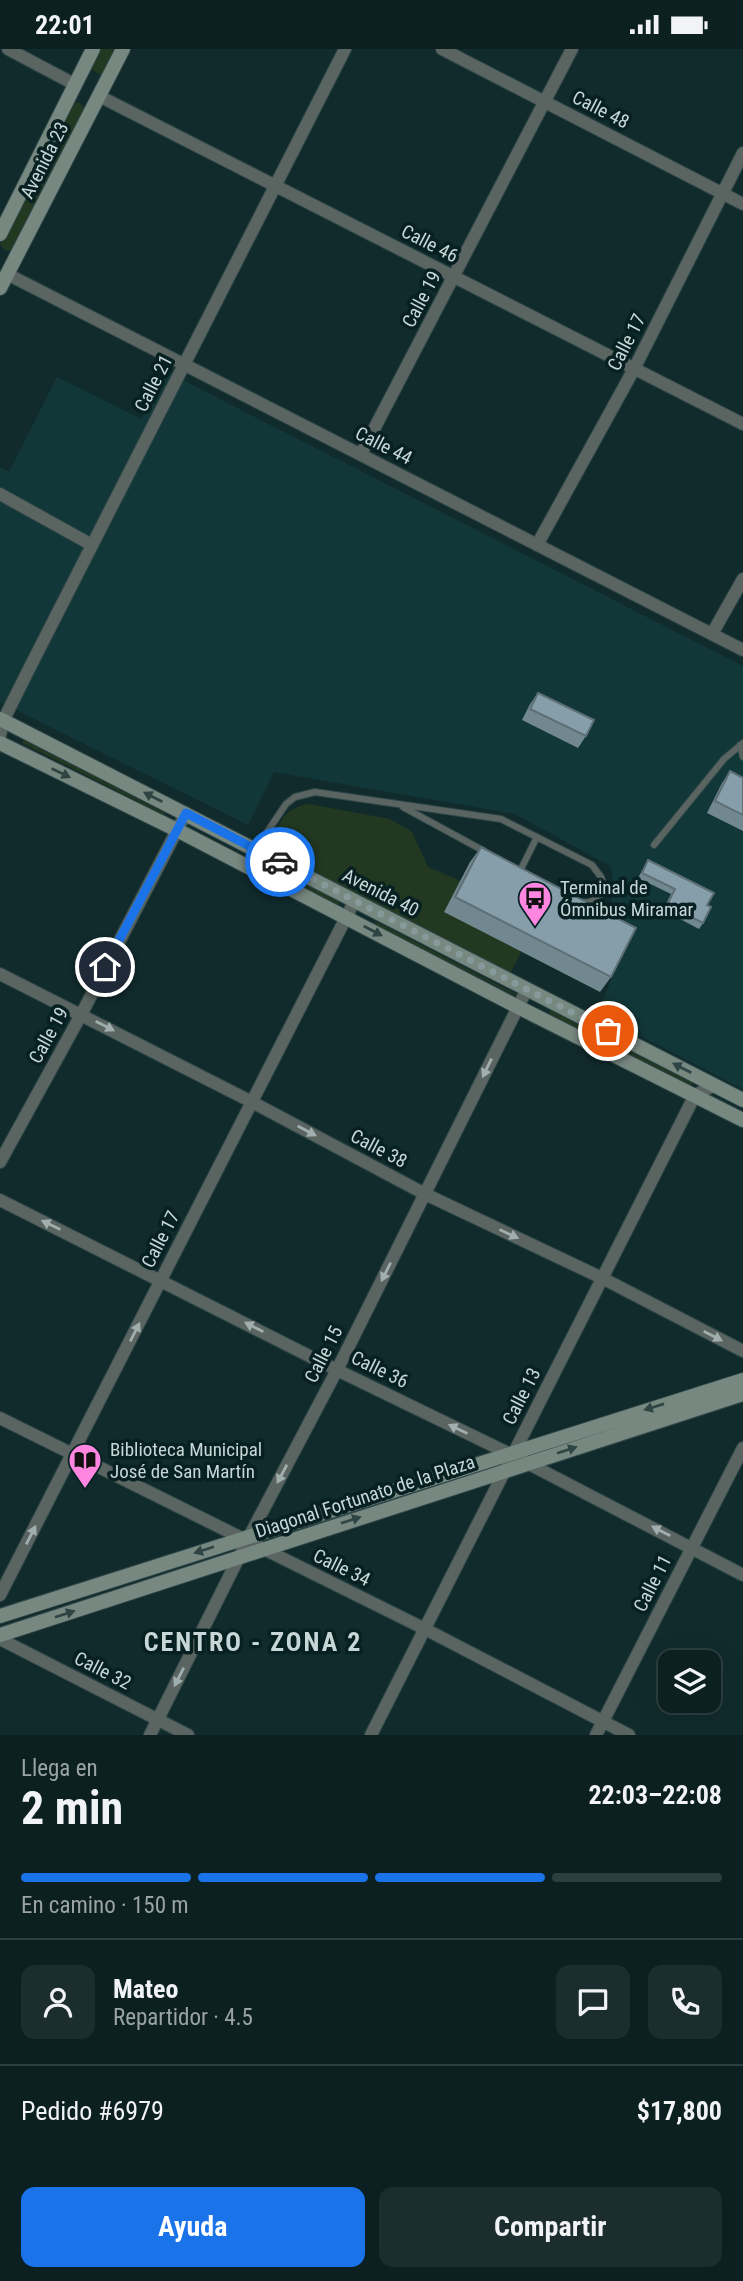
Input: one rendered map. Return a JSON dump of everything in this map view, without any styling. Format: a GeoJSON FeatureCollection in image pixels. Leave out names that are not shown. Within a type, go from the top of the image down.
{"type":"FeatureCollection","features":[{"type":"Feature","properties":{"kind":"main road","name":"Avenida 23"},"geometry":{"type":"LineString","coordinates":[[0,234],[93,49]]}},
{"type":"Feature","properties":{"kind":"main road","name":"Avenida 23"},"geometry":{"type":"LineString","coordinates":[[0,288],[4,272],[123,49]]}},
{"type":"Feature","properties":{"kind":"main road"},"geometry":{"type":"LineString","coordinates":[[75,84],[99,96]]}},
{"type":"Feature","properties":{"kind":"main road","name":"Avenida 40"},"geometry":{"type":"LineString","coordinates":[[1,725],[186,813],[743,1100]]}},
{"type":"Feature","properties":{"kind":"main road","name":"Avenida 40"},"geometry":{"type":"LineString","coordinates":[[0,743],[177,830],[743,1120]]}},
{"type":"Feature","properties":{"kind":"main road","name":"Diagonal Fortunato de la Plaza"},"geometry":{"type":"LineString","coordinates":[[0,1616],[743,1380]]}},
{"type":"Feature","properties":{"kind":"main road","name":"Diagonal Fortunato de la Plaza"},"geometry":{"type":"LineString","coordinates":[[0,1637],[262,1549],[743,1394]]}},
{"type":"Feature","properties":{"kind":"street"},"geometry":{"type":"LineString","coordinates":[[8,49],[75,84]]}},
{"type":"Feature","properties":{"kind":"street","name":"Calle 21"},"geometry":{"type":"LineString","coordinates":[[1,725],[345,49]]}},
{"type":"Feature","properties":{"kind":"street","name":"Calle 48"},"geometry":{"type":"LineString","coordinates":[[442,49],[743,204]]}},
{"type":"Feature","properties":{"kind":"street","name":"Calle 19"},"geometry":{"type":"LineString","coordinates":[[361,454],[572,49]]}},
{"type":"Feature","properties":{"kind":"street","name":"Calle 46"},"geometry":{"type":"LineString","coordinates":[[99,96],[743,424]]}},
{"type":"Feature","properties":{"kind":"street","name":"Calle 17"},"geometry":{"type":"LineString","coordinates":[[537,545],[634,369],[743,153]]}},
{"type":"Feature","properties":{"kind":"street","name":"Calle 44"},"geometry":{"type":"LineString","coordinates":[[4,272],[743,650]]}},
{"type":"Feature","properties":{"kind":"street"},"geometry":{"type":"LineString","coordinates":[[0,494],[92,545]]}},
{"type":"Feature","properties":{"kind":"street"},"geometry":{"type":"LineString","coordinates":[[712,634],[743,579]]}},
{"type":"Feature","properties":{"kind":"street","name":"Calle 19"},"geometry":{"type":"LineString","coordinates":[[0,1162],[82,1013],[186,813]]}},
{"type":"Feature","properties":{"kind":"street","name":"Calle 17"},"geometry":{"type":"LineString","coordinates":[[0,1595],[355,901]]}},
{"type":"Feature","properties":{"kind":"street","name":"Calle 38"},"geometry":{"type":"LineString","coordinates":[[0,974],[82,1013],[425,1194],[602,1278],[743,1351]]}},
{"type":"Feature","properties":{"kind":"street","name":"Calle 15"},"geometry":{"type":"LineString","coordinates":[[150,1735],[239,1557],[245,1539],[337,1370],[527,989]]}},
{"type":"Feature","properties":{"kind":"street"},"geometry":{"type":"LineString","coordinates":[[695,1095],[715,1085]]}},
{"type":"Feature","properties":{"kind":"street","name":"Calle 13"},"geometry":{"type":"LineString","coordinates":[[371,1735],[695,1095]]}},
{"type":"Feature","properties":{"kind":"street","name":"Calle 36"},"geometry":{"type":"LineString","coordinates":[[0,1200],[337,1370],[512,1453],[743,1575]]}},
{"type":"Feature","properties":{"kind":"street","name":"Calle 34"},"geometry":{"type":"LineString","coordinates":[[0,1418],[425,1629],[629,1735]]}},
{"type":"Feature","properties":{"kind":"street","name":"Calle 11"},"geometry":{"type":"LineString","coordinates":[[596,1735],[743,1448]]}},
{"type":"Feature","properties":{"kind":"street","name":"Calle 32"},"geometry":{"type":"LineString","coordinates":[[0,1637],[188,1735]]}},
{"type":"Feature","properties":{"kind":"lane"},"geometry":{"type":"LineString","coordinates":[[742,744],[743,757]]}},
{"type":"Feature","properties":{"kind":"lane"},"geometry":{"type":"LineString","coordinates":[[654,845],[724,759],[742,744]]}},
{"type":"Feature","properties":{"kind":"lane"},"geometry":{"type":"LineString","coordinates":[[245,865],[286,804],[305,793],[325,793],[403,807],[481,814],[501,819],[592,865],[601,877],[604,886],[602,894],[597,899],[582,903],[574,901]]}},
{"type":"Feature","properties":{"kind":"lane"},"geometry":{"type":"LineString","coordinates":[[403,807],[497,858]]}},
{"type":"Feature","properties":{"kind":"lane"},"geometry":{"type":"LineString","coordinates":[[520,871],[537,837]]}},
{"type":"Feature","properties":{"kind":"lane"},"geometry":{"type":"LineString","coordinates":[[508,864],[531,877]]}},
{"type":"Feature","properties":{"kind":"shaded area"},"geometry":{"type":"Polygon","coordinates":[[[167,372],[743,666],[743,1089],[598,1014],[625,943],[611,898],[613,876],[610,866],[515,814],[274,772],[248,825],[0,702],[0,467],[9,472],[57,377],[141,419],[167,372]]]}},
{"type":"Feature","properties":{"kind":"green space"},"geometry":{"type":"Polygon","coordinates":[[[100,49],[118,49],[101,75],[92,70],[92,64],[100,49]]]}},
{"type":"Feature","properties":{"kind":"green space"},"geometry":{"type":"Polygon","coordinates":[[[78,102],[83,106],[83,113],[12,250],[6,251],[0,240],[73,104],[78,102]]]}},
{"type":"Feature","properties":{"kind":"green space"},"geometry":{"type":"Polygon","coordinates":[[[24,740],[165,813],[165,815],[22,743],[24,740]]]}},
{"type":"Feature","properties":{"kind":"green space"},"geometry":{"type":"Polygon","coordinates":[[[309,804],[390,819],[412,832],[428,867],[461,881],[521,952],[510,974],[287,858],[278,841],[279,824],[290,811],[309,804]]]}},
{"type":"Feature","properties":{"kind":"green space"},"geometry":{"type":"Polygon","coordinates":[[[262,863],[339,901],[339,905],[261,867],[262,863]]]}},
{"type":"Feature","properties":{"kind":"green space"},"geometry":{"type":"Polygon","coordinates":[[[375,921],[516,994],[516,996],[374,924],[375,921]]]}},
{"type":"Feature","properties":{"kind":"green space"},"geometry":{"type":"Polygon","coordinates":[[[550,1010],[692,1083],[692,1086],[549,1014],[550,1010]]]}},
{"type":"Feature","properties":{"kind":"building"},"geometry":{"type":"Polygon","coordinates":[[[538,693],[594,720],[586,736],[530,709],[538,693]]]}},
{"type":"Feature","properties":{"kind":"building"},"geometry":{"type":"Polygon","coordinates":[[[730,771],[743,778],[743,815],[715,801],[730,771]]]}},
{"type":"Feature","properties":{"kind":"building","name":"Terminal de Ómnibus Miramar"},"geometry":{"type":"Polygon","coordinates":[[[481,847],[636,928],[611,977],[455,897],[481,847]]]}},
{"type":"Feature","properties":{"kind":"building"},"geometry":{"type":"Polygon","coordinates":[[[648,860],[714,893],[707,905],[711,907],[703,923],[667,905],[675,889],[642,873],[648,860]]]}},
{"type":"Feature","properties":{"kind":"way so far"},"geometry":{"type":"LineString","coordinates":[[280,862],[608,1031]]}},
{"type":"Feature","properties":{"kind":"place","name":"Terminal de Ómnibus Miramar"},"geometry":{"type":"Point","coordinates":[535,928]}},
{"type":"Feature","properties":{"kind":"place","name":"Biblioteca Municipal José de San Martín"},"geometry":{"type":"Point","coordinates":[85,1490]}},
{"type":"Feature","properties":{"kind":"district","name":"CENTRO - ZONA 2"},"geometry":{"type":"Point","coordinates":[253,1642]}},
{"type":"Feature","properties":{"kind":"route"},"geometry":{"type":"LineString","coordinates":[[105,967],[186,813],[280,862]]}}]}
